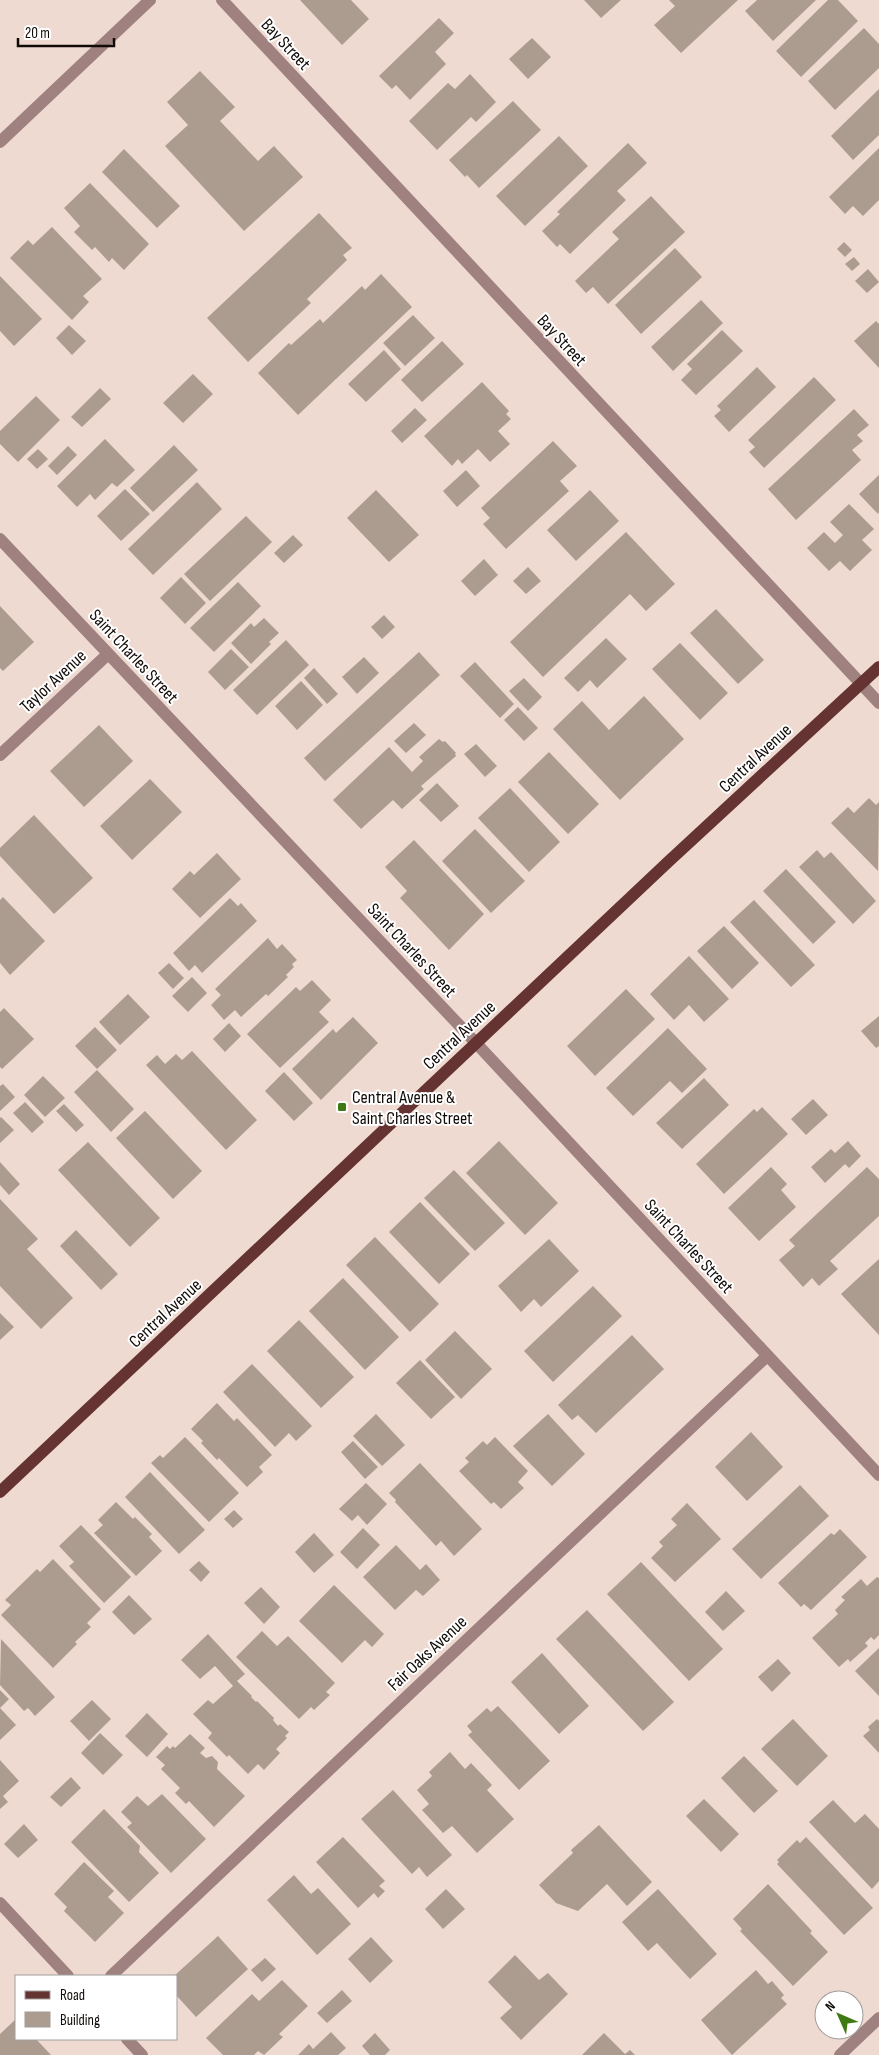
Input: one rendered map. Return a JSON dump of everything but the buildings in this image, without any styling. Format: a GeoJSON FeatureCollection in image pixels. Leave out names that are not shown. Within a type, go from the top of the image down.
{"type":"FeatureCollection","features":[{"type":"Feature","properties":{"kind":"main road","name":"Central Avenue"},"geometry":{"type":"LineString","coordinates":[[0,1492],[476,1043],[879,667]]}},
{"type":"Feature","properties":{"kind":"street"},"geometry":{"type":"LineString","coordinates":[[0,142],[150,0]]}},
{"type":"Feature","properties":{"kind":"street","name":"Bay Street"},"geometry":{"type":"LineString","coordinates":[[222,0],[879,703]]}},
{"type":"Feature","properties":{"kind":"street","name":"Saint Charles Street"},"geometry":{"type":"LineString","coordinates":[[0,539],[476,1043],[879,1475]]}},
{"type":"Feature","properties":{"kind":"street","name":"Taylor Avenue"},"geometry":{"type":"LineString","coordinates":[[0,755],[108,654]]}},
{"type":"Feature","properties":{"kind":"street","name":"Fair Oaks Avenue"},"geometry":{"type":"LineString","coordinates":[[111,1975],[767,1356]]}},
{"type":"Feature","properties":{"kind":"street"},"geometry":{"type":"LineString","coordinates":[[0,1903],[67,1975]]}},
{"type":"Feature","properties":{"kind":"street"},"geometry":{"type":"LineString","coordinates":[[840,2055],[879,2018]]}},
{"type":"Feature","properties":{"kind":"street"},"geometry":{"type":"LineString","coordinates":[[128,2040],[142,2055]]}},
{"type":"Feature","properties":{"kind":"place","name":"Central Avenue & Saint Charles Street"},"geometry":{"type":"Point","coordinates":[342,1107]}}]}
